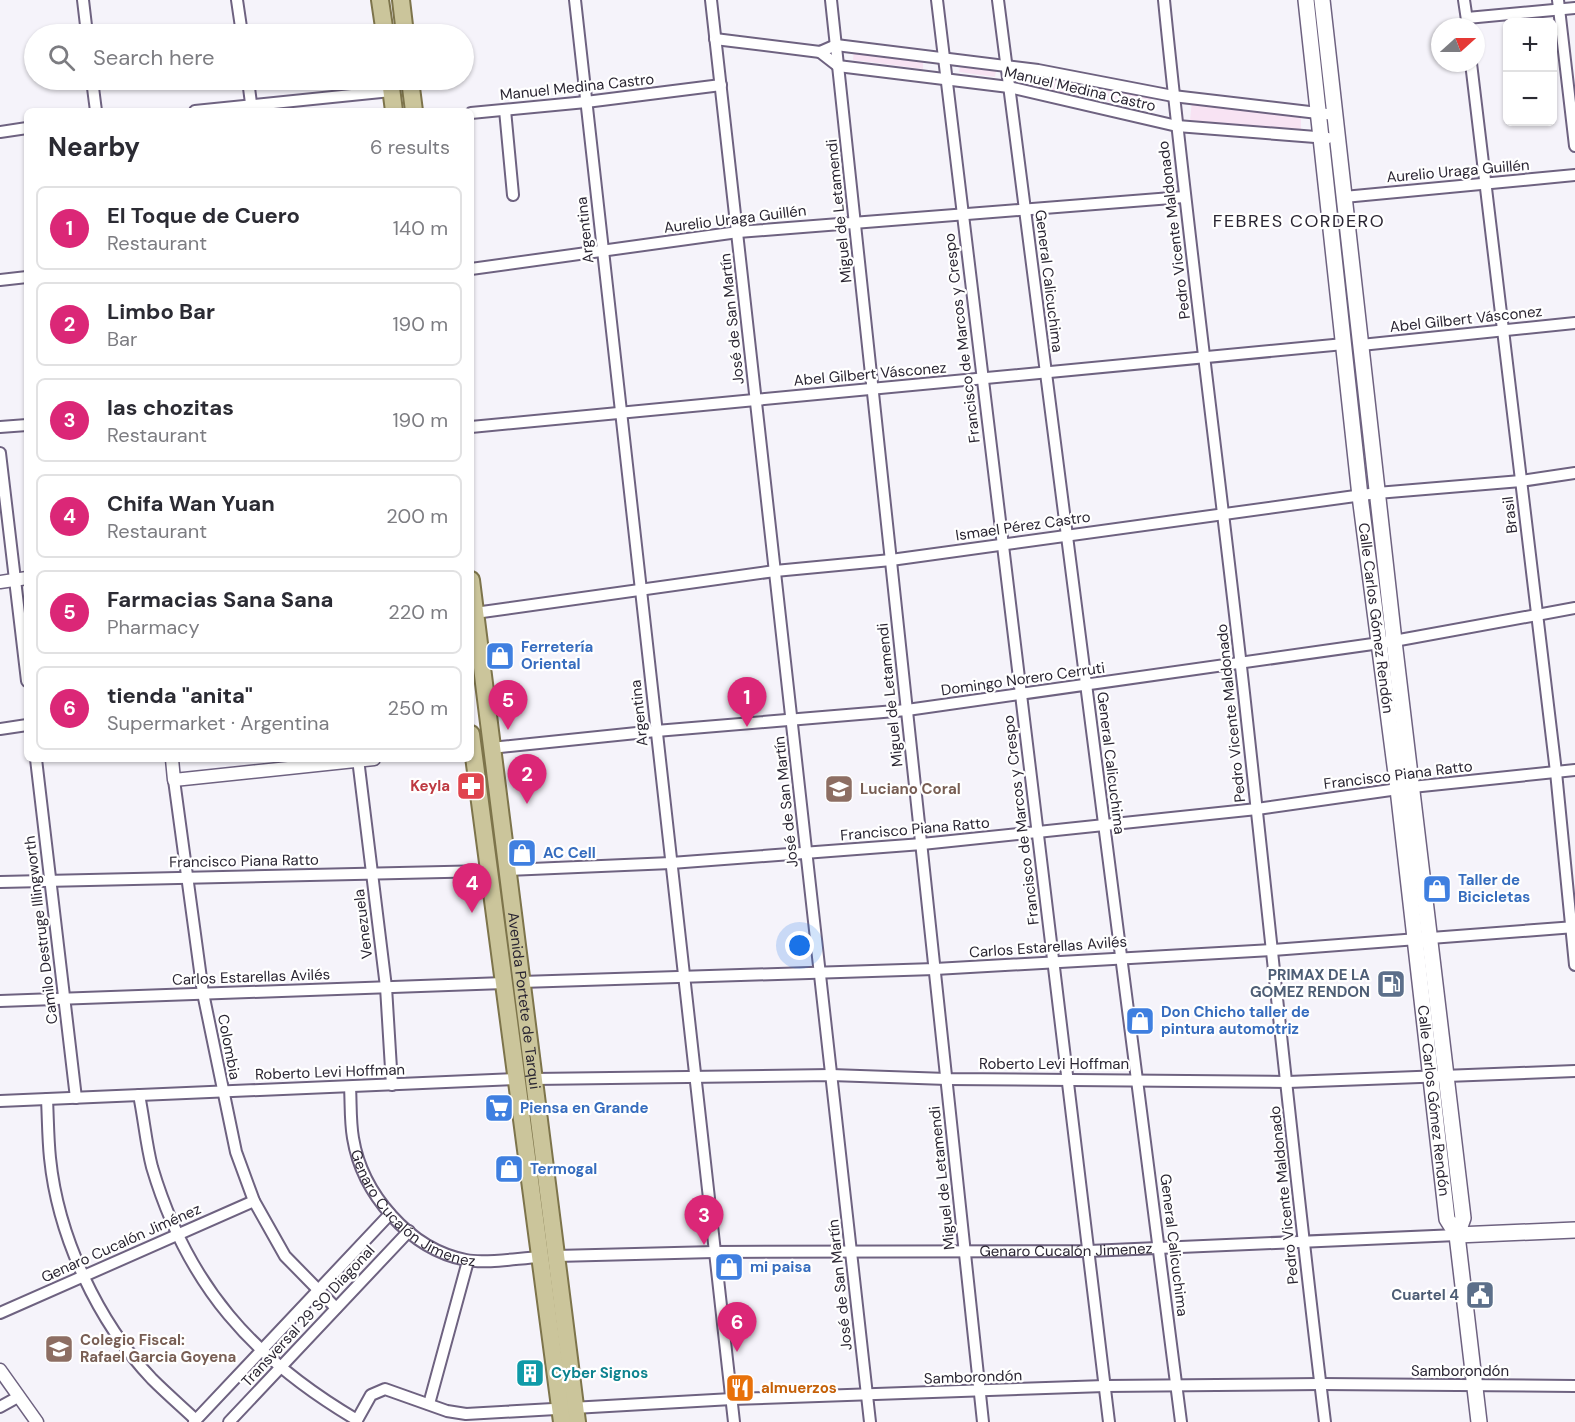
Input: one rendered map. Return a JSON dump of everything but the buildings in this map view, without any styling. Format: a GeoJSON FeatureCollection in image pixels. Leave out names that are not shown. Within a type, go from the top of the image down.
{"type":"FeatureCollection","features":[{"type":"Feature","properties":{"kind":"main road"},"geometry":{"type":"LineString","coordinates":[[380,0],[383,24]]}},
{"type":"Feature","properties":{"kind":"main road"},"geometry":{"type":"LineString","coordinates":[[401,0],[404,24]]}},
{"type":"Feature","properties":{"kind":"main road","name":"Calle Carlos Gómez Rendón"},"geometry":{"type":"LineString","coordinates":[[1306,0],[1360,496],[1386,642],[1439,1076],[1463,1218],[1457,1234],[1479,1422]]}},
{"type":"Feature","properties":{"kind":"main road","name":"Calle Carlos Gómez Rendón"},"geometry":{"type":"LineString","coordinates":[[1322,0],[1377,493],[1386,642]]}},
{"type":"Feature","properties":{"kind":"main road"},"geometry":{"type":"LineString","coordinates":[[392,90],[394,108]]}},
{"type":"Feature","properties":{"kind":"main road"},"geometry":{"type":"LineString","coordinates":[[411,90],[414,108]]}},
{"type":"Feature","properties":{"kind":"main road","name":"Avenida Portete de Tarqui"},"geometry":{"type":"LineString","coordinates":[[474,605],[534,1080],[548,1257],[568,1415]]}},
{"type":"Feature","properties":{"kind":"main road","name":"Avenida Portete de Tarqui"},"geometry":{"type":"LineString","coordinates":[[474,759],[516,1079],[548,1257]]}},
{"type":"Feature","properties":{"kind":"main road","name":"Genaro Cucalón Jimenez"},"geometry":{"type":"LineString","coordinates":[[1457,1234],[1575,1230]]}},
{"type":"Feature","properties":{"kind":"street"},"geometry":{"type":"LineString","coordinates":[[83,0],[86,24]]}},
{"type":"Feature","properties":{"kind":"street"},"geometry":{"type":"LineString","coordinates":[[237,0],[241,24]]}},
{"type":"Feature","properties":{"kind":"street","name":"Argentina"},"geometry":{"type":"LineString","coordinates":[[575,0],[734,1422]]}},
{"type":"Feature","properties":{"kind":"street","name":"José de San Martín"},"geometry":{"type":"LineString","coordinates":[[711,0],[870,1422]]}},
{"type":"Feature","properties":{"kind":"street","name":"Miguel de Letamendi"},"geometry":{"type":"LineString","coordinates":[[831,0],[983,1422]]}},
{"type":"Feature","properties":{"kind":"street","name":"Francisco de Marcos y Crespo"},"geometry":{"type":"LineString","coordinates":[[937,0],[1109,1422]]}},
{"type":"Feature","properties":{"kind":"street","name":"General Calicuchima"},"geometry":{"type":"LineString","coordinates":[[998,0],[1181,1422]]}},
{"type":"Feature","properties":{"kind":"street","name":"Pedro Vicente Maldonado"},"geometry":{"type":"LineString","coordinates":[[1164,0],[1184,196],[1257,809],[1288,1082],[1303,1241],[1325,1422]]}},
{"type":"Feature","properties":{"kind":"street"},"geometry":{"type":"LineString","coordinates":[[1464,0],[1466,18]]}},
{"type":"Feature","properties":{"kind":"street"},"geometry":{"type":"LineString","coordinates":[[1485,19],[1558,5],[1575,8]]}},
{"type":"Feature","properties":{"kind":"street"},"geometry":{"type":"LineString","coordinates":[[1558,5],[1575,146]]}},
{"type":"Feature","properties":{"kind":"street"},"geometry":{"type":"LineString","coordinates":[[715,39],[820,52],[838,66]]}},
{"type":"Feature","properties":{"kind":"street","name":"Manuel Medina Castro"},"geometry":{"type":"LineString","coordinates":[[820,52],[836,45],[945,56],[1173,96],[1335,115]]}},
{"type":"Feature","properties":{"kind":"street","name":"Manuel Medina Castro"},"geometry":{"type":"LineString","coordinates":[[838,66],[1009,87],[1177,126],[1338,138]]}},
{"type":"Feature","properties":{"kind":"street","name":"Brasil"},"geometry":{"type":"LineString","coordinates":[[1472,72],[1556,772],[1575,965]]}},
{"type":"Feature","properties":{"kind":"street","name":"Manuel Medina Castro"},"geometry":{"type":"LineString","coordinates":[[474,112],[586,102],[722,85]]}},
{"type":"Feature","properties":{"kind":"street"},"geometry":{"type":"LineString","coordinates":[[93,90],[96,108]]}},
{"type":"Feature","properties":{"kind":"street"},"geometry":{"type":"LineString","coordinates":[[249,90],[252,108]]}},
{"type":"Feature","properties":{"kind":"street"},"geometry":{"type":"LineString","coordinates":[[258,108],[362,90]]}},
{"type":"Feature","properties":{"kind":"street"},"geometry":{"type":"LineString","coordinates":[[505,110],[513,195]]}},
{"type":"Feature","properties":{"kind":"street"},"geometry":{"type":"LineString","coordinates":[[0,132],[24,129]]}},
{"type":"Feature","properties":{"kind":"street","name":"Aurelio Uraga Guillén"},"geometry":{"type":"LineString","coordinates":[[1344,197],[1575,175]]}},
{"type":"Feature","properties":{"kind":"street","name":"Aurelio Uraga Guillén"},"geometry":{"type":"LineString","coordinates":[[474,269],[738,232],[1184,196]]}},
{"type":"Feature","properties":{"kind":"street"},"geometry":{"type":"LineString","coordinates":[[0,280],[24,277]]}},
{"type":"Feature","properties":{"kind":"street","name":"Abel Gilbert Vásconez"},"geometry":{"type":"LineString","coordinates":[[1361,345],[1575,323]]}},
{"type":"Feature","properties":{"kind":"street","name":"Abel Gilbert Vásconez"},"geometry":{"type":"LineString","coordinates":[[474,427],[1344,344]]}},
{"type":"Feature","properties":{"kind":"street"},"geometry":{"type":"LineString","coordinates":[[0,427],[24,425]]}},
{"type":"Feature","properties":{"kind":"street"},"geometry":{"type":"LineString","coordinates":[[0,453],[21,579],[24,630]]}},
{"type":"Feature","properties":{"kind":"street","name":"Ismael Pérez Castro"},"geometry":{"type":"LineString","coordinates":[[475,613],[776,572],[891,560],[1377,493],[1521,481],[1575,473]]}},
{"type":"Feature","properties":{"kind":"street"},"geometry":{"type":"LineString","coordinates":[[0,582],[21,579]]}},
{"type":"Feature","properties":{"kind":"street","name":"Domingo Norero Cerruti"},"geometry":{"type":"LineString","coordinates":[[474,744],[491,748],[656,731],[907,711],[1386,642],[1575,608]]}},
{"type":"Feature","properties":{"kind":"street"},"geometry":{"type":"LineString","coordinates":[[0,729],[24,725]]}},
{"type":"Feature","properties":{"kind":"street","name":"Camilo Destruge Illingworth"},"geometry":{"type":"LineString","coordinates":[[36,762],[76,1098]]}},
{"type":"Feature","properties":{"kind":"street","name":"Colombia"},"geometry":{"type":"LineString","coordinates":[[172,762],[185,876],[203,993],[236,1152],[254,1201],[285,1256],[336,1308]]}},
{"type":"Feature","properties":{"kind":"street"},"geometry":{"type":"LineString","coordinates":[[174,780],[340,762]]}},
{"type":"Feature","properties":{"kind":"street","name":"Venezuela"},"geometry":{"type":"LineString","coordinates":[[358,762],[386,987],[392,1085]]}},
{"type":"Feature","properties":{"kind":"street","name":"Francisco Piana Ratto"},"geometry":{"type":"LineString","coordinates":[[507,870],[670,863],[922,844],[1257,809],[1405,788],[1575,770]]}},
{"type":"Feature","properties":{"kind":"street","name":"Francisco Piana Ratto"},"geometry":{"type":"LineString","coordinates":[[0,882],[185,876],[489,871]]}},
{"type":"Feature","properties":{"kind":"street","name":"Carlos Estarellas Avilés"},"geometry":{"type":"LineString","coordinates":[[521,981],[935,969],[1121,956],[1273,950],[1573,927]]}},
{"type":"Feature","properties":{"kind":"street","name":"Carlos Estarellas Avilés"},"geometry":{"type":"LineString","coordinates":[[0,1001],[504,983]]}},
{"type":"Feature","properties":{"kind":"street","name":"Roberto Levi Hoffman"},"geometry":{"type":"LineString","coordinates":[[534,1080],[831,1075],[947,1079],[1288,1082],[1575,1071]]}},
{"type":"Feature","properties":{"kind":"street","name":"Roberto Levi Hoffman"},"geometry":{"type":"LineString","coordinates":[[0,1101],[516,1079]]}},
{"type":"Feature","properties":{"kind":"street","name":"Genaro Cucalón Jimenez"},"geometry":{"type":"LineString","coordinates":[[350,1087],[353,1138],[361,1166],[372,1190],[390,1214],[408,1232],[430,1246],[468,1261],[714,1252],[1089,1251],[1457,1234]]}},
{"type":"Feature","properties":{"kind":"street"},"geometry":{"type":"LineString","coordinates":[[140,1095],[152,1166],[177,1235],[206,1284],[228,1316],[260,1351],[317,1397],[357,1421]]}},
{"type":"Feature","properties":{"kind":"street"},"geometry":{"type":"LineString","coordinates":[[47,1099],[50,1160],[62,1220],[84,1276],[114,1330],[152,1378],[195,1421]]}},
{"type":"Feature","properties":{"kind":"street","name":"Genaro Cucalón Jiménez"},"geometry":{"type":"LineString","coordinates":[[0,1313],[254,1201]]}},
{"type":"Feature","properties":{"kind":"street","name":"Transversal 29 SO Diagonal"},"geometry":{"type":"LineString","coordinates":[[195,1421],[390,1214]]}},
{"type":"Feature","properties":{"kind":"street","name":"Transversal 29 SO Diagonal"},"geometry":{"type":"LineString","coordinates":[[229,1422],[408,1232]]}},
{"type":"Feature","properties":{"kind":"street"},"geometry":{"type":"LineString","coordinates":[[429,1404],[468,1261]]}},
{"type":"Feature","properties":{"kind":"street"},"geometry":{"type":"LineString","coordinates":[[0,1370],[37,1422]]}},
{"type":"Feature","properties":{"kind":"street","name":"Samborondón"},"geometry":{"type":"LineString","coordinates":[[357,1421],[371,1395],[377,1390],[385,1389],[465,1418],[568,1415],[732,1399],[1105,1386],[1320,1384],[1575,1386]]}},
{"type":"Feature","properties":{"kind":"street"},"geometry":{"type":"LineString","coordinates":[[0,1407],[18,1397]]}},
{"type":"Feature","properties":{"kind":"shaded area"},"geometry":{"type":"Polygon","coordinates":[[[854,49],[923,56],[923,69],[853,60],[854,49]]]}},
{"type":"Feature","properties":{"kind":"shaded area"},"geometry":{"type":"Polygon","coordinates":[[[961,61],[997,65],[995,77],[959,72],[961,61]]]}},
{"type":"Feature","properties":{"kind":"shaded area"},"geometry":{"type":"Polygon","coordinates":[[[1033,71],[1152,95],[1149,109],[1030,87],[1033,71]]]}},
{"type":"Feature","properties":{"kind":"shaded area"},"geometry":{"type":"Polygon","coordinates":[[[1192,100],[1301,113],[1301,131],[1190,120],[1192,100]]]}},
{"type":"Feature","properties":{"kind":"place","name":"Ferretería Oriental"},"geometry":{"type":"Point","coordinates":[500,656]}},
{"type":"Feature","properties":{"kind":"place","name":"El Toque de Cuero"},"geometry":{"type":"Point","coordinates":[747,727]}},
{"type":"Feature","properties":{"kind":"place","name":"Farmacias Sana Sana"},"geometry":{"type":"Point","coordinates":[508,730]}},
{"type":"Feature","properties":{"kind":"place","name":"Keyla"},"geometry":{"type":"Point","coordinates":[471,786]}},
{"type":"Feature","properties":{"kind":"place","name":"Luciano Coral"},"geometry":{"type":"Point","coordinates":[839,789]}},
{"type":"Feature","properties":{"kind":"place","name":"Limbo Bar"},"geometry":{"type":"Point","coordinates":[527,804]}},
{"type":"Feature","properties":{"kind":"place","name":"AC Cell"},"geometry":{"type":"Point","coordinates":[522,853]}},
{"type":"Feature","properties":{"kind":"place","name":"Taller de Bicicletas"},"geometry":{"type":"Point","coordinates":[1437,889]}},
{"type":"Feature","properties":{"kind":"place","name":"Chifa Wan Yuan"},"geometry":{"type":"Point","coordinates":[472,913]}},
{"type":"Feature","properties":{"kind":"place","name":"PRIMAX DE LA GOMEZ RENDON"},"geometry":{"type":"Point","coordinates":[1391,984]}},
{"type":"Feature","properties":{"kind":"place","name":"Don Chicho taller de pintura automotriz"},"geometry":{"type":"Point","coordinates":[1140,1021]}},
{"type":"Feature","properties":{"kind":"place","name":"Piensa en Grande"},"geometry":{"type":"Point","coordinates":[499,1108]}},
{"type":"Feature","properties":{"kind":"place","name":"Termogal"},"geometry":{"type":"Point","coordinates":[509,1169]}},
{"type":"Feature","properties":{"kind":"place","name":"las chozitas"},"geometry":{"type":"Point","coordinates":[704,1245]}},
{"type":"Feature","properties":{"kind":"place","name":"mi paisa"},"geometry":{"type":"Point","coordinates":[729,1267]}},
{"type":"Feature","properties":{"kind":"place","name":"Cuartel 4"},"geometry":{"type":"Point","coordinates":[1480,1295]}},
{"type":"Feature","properties":{"kind":"place","name":"Colegio Fiscal: Rafael Garcia Goyena"},"geometry":{"type":"Point","coordinates":[59,1349]}},
{"type":"Feature","properties":{"kind":"place","name":"tienda \"anita\""},"geometry":{"type":"Point","coordinates":[737,1352]}},
{"type":"Feature","properties":{"kind":"place","name":"Cyber Signos"},"geometry":{"type":"Point","coordinates":[530,1373]}},
{"type":"Feature","properties":{"kind":"place","name":"almuerzos"},"geometry":{"type":"Point","coordinates":[740,1388]}},
{"type":"Feature","properties":{"kind":"district","name":"FEBRES CORDERO"},"geometry":{"type":"Point","coordinates":[1299,221]}}]}
